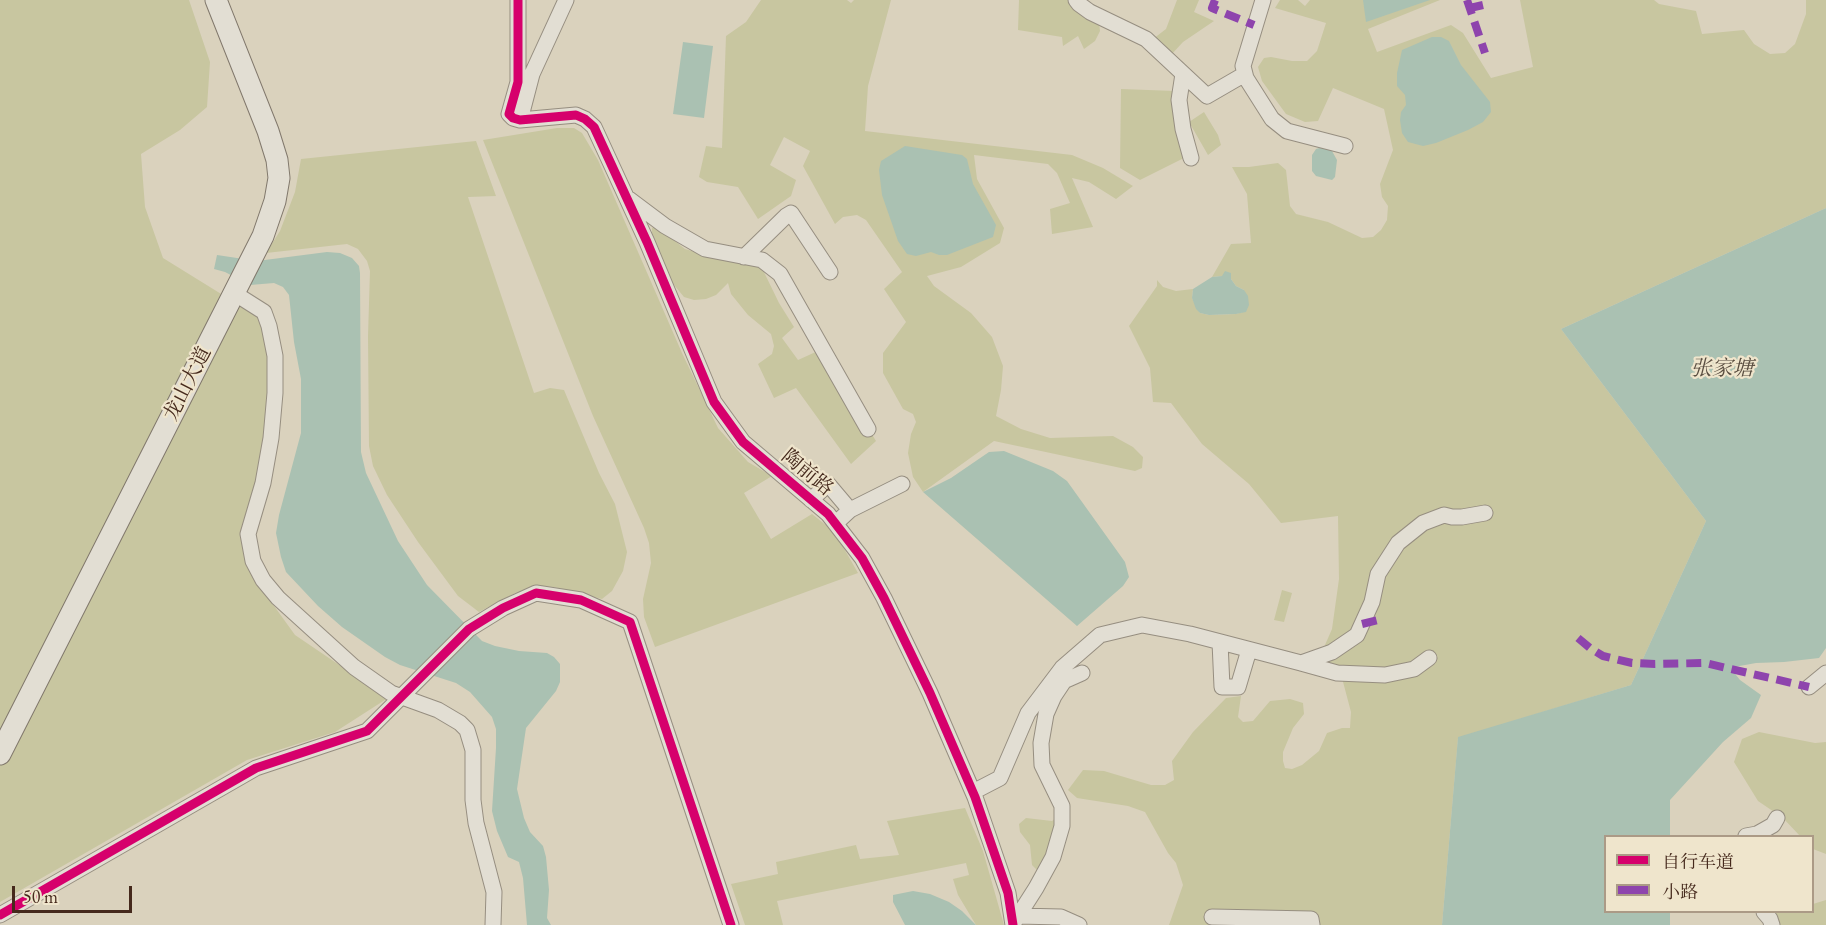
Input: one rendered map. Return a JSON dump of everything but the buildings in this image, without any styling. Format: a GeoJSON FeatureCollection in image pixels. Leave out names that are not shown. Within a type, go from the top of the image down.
{"type":"FeatureCollection","features":[{"type":"Feature","properties":{"kind":"main road","name":"龙山大道"},"geometry":{"type":"LineString","coordinates":[[0,754],[263,236],[275,201],[279,178],[277,160],[268,131],[216,0]]}},
{"type":"Feature","properties":{"kind":"street"},"geometry":{"type":"LineString","coordinates":[[518,0],[518,82],[509,114],[520,120],[532,74],[566,0]]}},
{"type":"Feature","properties":{"kind":"street"},"geometry":{"type":"LineString","coordinates":[[1076,0],[1090,12],[1146,39],[1207,96],[1245,74]]}},
{"type":"Feature","properties":{"kind":"street"},"geometry":{"type":"LineString","coordinates":[[1263,0],[1243,66],[1245,74],[1272,119],[1287,131],[1345,146]]}},
{"type":"Feature","properties":{"kind":"street"},"geometry":{"type":"LineString","coordinates":[[1183,74],[1179,100],[1183,129],[1191,158]]}},
{"type":"Feature","properties":{"kind":"street","name":"陶前路"},"geometry":{"type":"LineString","coordinates":[[520,120],[576,115],[585,118],[594,127],[627,198],[714,402],[742,442],[836,523],[862,558],[884,597],[930,693],[973,792],[1008,893],[1015,921]]}},
{"type":"Feature","properties":{"kind":"street"},"geometry":{"type":"LineString","coordinates":[[627,198],[665,226],[705,249],[762,260],[780,274],[868,429]]}},
{"type":"Feature","properties":{"kind":"street"},"geometry":{"type":"LineString","coordinates":[[744,257],[791,213],[830,272]]}},
{"type":"Feature","properties":{"kind":"street"},"geometry":{"type":"LineString","coordinates":[[235,292],[264,312],[275,356],[275,393],[271,438],[263,483],[248,534],[253,561],[270,589],[340,655],[374,682],[446,714],[464,726],[470,734],[473,750],[476,824],[494,892],[493,925]]}},
{"type":"Feature","properties":{"kind":"street"},"geometry":{"type":"LineString","coordinates":[[811,500],[828,484],[850,510]]}},
{"type":"Feature","properties":{"kind":"street"},"geometry":{"type":"LineString","coordinates":[[836,523],[850,510],[902,484]]}},
{"type":"Feature","properties":{"kind":"street"},"geometry":{"type":"LineString","coordinates":[[1301,663],[1332,652],[1357,635],[1372,602],[1378,573],[1398,543],[1423,523],[1444,515],[1462,517],[1485,513]]}},
{"type":"Feature","properties":{"kind":"street"},"geometry":{"type":"LineString","coordinates":[[0,915],[256,768],[367,731],[469,629],[503,608],[536,593],[581,600],[630,622],[731,925]]}},
{"type":"Feature","properties":{"kind":"street"},"geometry":{"type":"LineString","coordinates":[[1015,921],[1053,857],[1062,826],[1062,806],[1042,765],[1041,743],[1046,714],[1064,681],[1100,635],[1142,625],[1220,642],[1337,673],[1385,675],[1414,669],[1430,658]]}},
{"type":"Feature","properties":{"kind":"street"},"geometry":{"type":"LineString","coordinates":[[1220,642],[1222,687],[1238,687],[1249,650]]}},
{"type":"Feature","properties":{"kind":"street"},"geometry":{"type":"LineString","coordinates":[[973,792],[1000,778],[1028,712],[1071,673]]}},
{"type":"Feature","properties":{"kind":"street"},"geometry":{"type":"LineString","coordinates":[[1809,687],[1826,674]]}},
{"type":"Feature","properties":{"kind":"street"},"geometry":{"type":"LineString","coordinates":[[1753,835],[1773,825],[1777,818]]}},
{"type":"Feature","properties":{"kind":"street"},"geometry":{"type":"LineString","coordinates":[[1015,921],[1061,917],[1080,925]]}},
{"type":"Feature","properties":{"kind":"street"},"geometry":{"type":"LineString","coordinates":[[1212,917],[1311,919],[1312,925]]}},
{"type":"Feature","properties":{"kind":"shaded area"},"geometry":{"type":"Polygon","coordinates":[[[0,0],[189,0],[210,62],[207,107],[180,130],[141,154],[145,207],[163,258],[260,318],[273,354],[262,454],[245,535],[251,574],[295,635],[388,698],[335,732],[247,760],[0,902],[0,0]]]}},
{"type":"Feature","properties":{"kind":"shaded area"},"geometry":{"type":"Polygon","coordinates":[[[761,0],[847,0],[851,3],[854,0],[891,0],[868,86],[865,131],[1072,155],[1103,168],[1133,186],[1116,199],[1089,182],[1072,178],[1093,227],[1052,234],[1050,209],[1070,203],[1057,173],[1048,164],[974,155],[977,179],[1004,228],[1000,243],[961,267],[927,276],[934,286],[971,313],[992,337],[1003,366],[996,416],[1021,429],[1050,438],[1113,436],[1133,447],[1143,457],[1142,468],[1135,471],[994,441],[923,492],[913,477],[908,453],[911,434],[916,422],[913,414],[903,409],[883,373],[883,353],[906,322],[884,289],[902,272],[866,220],[857,215],[843,217],[835,224],[803,166],[810,151],[784,137],[770,165],[796,180],[791,196],[758,219],[738,187],[707,182],[699,177],[706,146],[722,148],[726,36],[746,22],[761,0]]]}},
{"type":"Feature","properties":{"kind":"shaded area"},"geometry":{"type":"Polygon","coordinates":[[[1019,0],[1070,0],[1076,11],[1086,19],[1099,23],[1100,31],[1095,41],[1084,49],[1078,36],[1063,46],[1062,37],[1018,30],[1019,0]]]}},
{"type":"Feature","properties":{"kind":"shaded area"},"geometry":{"type":"Polygon","coordinates":[[[1177,0],[1199,0],[1194,12],[1214,21],[1183,42],[1171,55],[1153,39],[1166,29],[1177,0]]]}},
{"type":"Feature","properties":{"kind":"shaded area"},"geometry":{"type":"Polygon","coordinates":[[[1280,0],[1298,0],[1305,6],[1310,0],[1440,0],[1368,29],[1377,52],[1451,25],[1463,33],[1491,78],[1533,67],[1520,0],[1654,0],[1659,4],[1696,11],[1702,34],[1744,30],[1754,44],[1770,54],[1785,53],[1795,44],[1806,14],[1806,0],[1826,0],[1826,208],[1561,329],[1706,521],[1631,685],[1458,738],[1442,925],[1169,925],[1183,885],[1176,863],[1145,812],[1128,806],[1077,798],[1068,790],[1083,770],[1104,771],[1151,785],[1165,785],[1174,780],[1172,761],[1193,732],[1226,698],[1241,696],[1238,717],[1243,722],[1253,721],[1270,701],[1290,699],[1303,703],[1304,714],[1293,728],[1283,752],[1285,768],[1292,769],[1302,765],[1319,751],[1327,733],[1350,728],[1351,712],[1342,678],[1318,661],[1332,629],[1339,579],[1338,516],[1281,523],[1249,484],[1202,444],[1171,403],[1153,402],[1150,368],[1129,326],[1157,286],[1157,280],[1163,287],[1176,291],[1193,289],[1192,298],[1200,313],[1236,314],[1246,311],[1244,290],[1236,286],[1231,279],[1222,276],[1212,277],[1231,244],[1251,243],[1247,194],[1232,167],[1278,163],[1286,170],[1290,206],[1296,214],[1328,222],[1362,238],[1373,237],[1387,220],[1388,206],[1382,197],[1380,184],[1393,150],[1384,109],[1333,88],[1318,121],[1305,122],[1286,114],[1262,81],[1258,67],[1264,58],[1307,61],[1317,51],[1326,23],[1275,8],[1280,0]]]}},
{"type":"Feature","properties":{"kind":"shaded area"},"geometry":{"type":"Polygon","coordinates":[[[1121,89],[1175,91],[1184,158],[1140,180],[1120,168],[1121,89]]]}},
{"type":"Feature","properties":{"kind":"shaded area"},"geometry":{"type":"Polygon","coordinates":[[[1204,112],[1218,135],[1221,145],[1208,155],[1189,122],[1204,112]]]}},
{"type":"Feature","properties":{"kind":"shaded area"},"geometry":{"type":"Polygon","coordinates":[[[557,128],[574,128],[582,133],[598,160],[682,353],[718,428],[748,462],[772,476],[744,493],[771,539],[812,514],[827,526],[842,545],[858,573],[655,647],[644,617],[643,599],[651,563],[649,543],[644,528],[593,416],[483,140],[557,128]]]}},
{"type":"Feature","properties":{"kind":"shaded area"},"geometry":{"type":"Polygon","coordinates":[[[476,141],[496,196],[468,197],[534,393],[550,388],[564,390],[599,473],[615,504],[627,552],[623,571],[612,591],[602,599],[554,587],[536,586],[515,593],[479,612],[458,596],[387,495],[373,466],[369,446],[370,271],[367,261],[358,249],[347,244],[266,253],[280,231],[295,192],[301,159],[476,141]]]}},
{"type":"Feature","properties":{"kind":"shaded area"},"geometry":{"type":"Polygon","coordinates":[[[656,226],[685,249],[709,256],[750,262],[762,268],[794,327],[782,338],[798,360],[820,350],[876,441],[851,464],[796,388],[774,398],[758,364],[772,354],[774,346],[771,334],[748,315],[731,294],[728,283],[716,295],[694,300],[684,297],[670,280],[652,237],[652,228],[656,226]]]}},
{"type":"Feature","properties":{"kind":"shaded area"},"geometry":{"type":"Polygon","coordinates":[[[1282,590],[1292,593],[1284,622],[1274,620],[1282,590]]]}},
{"type":"Feature","properties":{"kind":"shaded area"},"geometry":{"type":"Polygon","coordinates":[[[1759,732],[1815,743],[1826,742],[1826,854],[1814,849],[1814,835],[1799,835],[1783,818],[1758,801],[1734,762],[1742,739],[1759,732]]]}},
{"type":"Feature","properties":{"kind":"shaded area"},"geometry":{"type":"Polygon","coordinates":[[[965,808],[983,851],[1004,925],[976,925],[958,895],[953,879],[969,875],[966,863],[777,901],[783,925],[745,925],[731,884],[778,874],[776,862],[856,845],[860,859],[899,855],[887,821],[965,808]]]}},
{"type":"Feature","properties":{"kind":"shaded area"},"geometry":{"type":"Polygon","coordinates":[[[1026,818],[1052,821],[1056,818],[1053,840],[1039,872],[1032,865],[1030,845],[1020,832],[1019,824],[1026,818]]]}},
{"type":"Feature","properties":{"kind":"shaded area"},"geometry":{"type":"Polygon","coordinates":[[[1826,900],[1826,925],[1775,925],[1773,913],[1814,913],[1814,904],[1826,900]]]}},
{"type":"Feature","properties":{"kind":"water"},"geometry":{"type":"Polygon","coordinates":[[[1363,0],[1430,0],[1366,22],[1363,0]]]}},
{"type":"Feature","properties":{"kind":"water"},"geometry":{"type":"Polygon","coordinates":[[[1432,37],[1441,37],[1449,41],[1461,65],[1490,102],[1491,112],[1483,122],[1468,130],[1423,146],[1408,142],[1402,133],[1401,112],[1406,105],[1405,95],[1397,86],[1397,73],[1402,50],[1432,37]]]}},
{"type":"Feature","properties":{"kind":"water"},"geometry":{"type":"Polygon","coordinates":[[[683,42],[713,46],[704,118],[673,114],[683,42]]]}},
{"type":"Feature","properties":{"kind":"water"},"geometry":{"type":"Polygon","coordinates":[[[905,146],[962,155],[967,159],[973,184],[996,225],[993,237],[947,255],[931,252],[916,256],[907,254],[898,241],[882,195],[879,170],[881,161],[905,146]]]}},
{"type":"Feature","properties":{"kind":"water"},"geometry":{"type":"Polygon","coordinates":[[[1322,147],[1332,151],[1337,160],[1335,177],[1332,180],[1316,176],[1312,171],[1312,155],[1316,149],[1322,147]]]}},
{"type":"Feature","properties":{"kind":"water","name":"张家塘"},"geometry":{"type":"Polygon","coordinates":[[[1826,208],[1826,648],[1819,658],[1734,667],[1732,670],[1740,680],[1761,695],[1751,718],[1723,742],[1670,800],[1670,835],[1604,835],[1604,913],[1670,913],[1670,925],[1442,925],[1458,737],[1631,685],[1706,521],[1561,329],[1826,208]]]}},
{"type":"Feature","properties":{"kind":"water"},"geometry":{"type":"Polygon","coordinates":[[[327,252],[340,253],[352,258],[359,266],[361,452],[366,473],[398,541],[427,585],[482,641],[519,651],[547,653],[560,664],[560,682],[556,691],[526,728],[517,789],[524,818],[530,832],[543,846],[546,857],[549,890],[547,918],[551,925],[527,925],[523,878],[519,862],[508,857],[497,831],[492,811],[496,729],[492,717],[470,692],[456,683],[400,665],[342,627],[318,606],[286,572],[281,557],[276,533],[301,433],[301,379],[289,295],[283,287],[274,283],[250,285],[214,269],[217,255],[257,261],[327,252]]]}},
{"type":"Feature","properties":{"kind":"water"},"geometry":{"type":"Polygon","coordinates":[[[1225,271],[1231,273],[1231,279],[1236,286],[1244,290],[1248,296],[1249,305],[1246,312],[1209,315],[1200,313],[1192,298],[1193,289],[1212,277],[1222,276],[1225,271]]]}},
{"type":"Feature","properties":{"kind":"water"},"geometry":{"type":"Polygon","coordinates":[[[1004,451],[1053,471],[1067,481],[1125,562],[1129,577],[1123,586],[1077,626],[923,492],[951,478],[989,452],[1004,451]]]}},
{"type":"Feature","properties":{"kind":"water"},"geometry":{"type":"Polygon","coordinates":[[[913,891],[930,894],[949,902],[976,925],[905,925],[893,902],[893,895],[913,891]]]}},
{"type":"Feature","properties":{"kind":"marked path"},"geometry":{"type":"LineString","coordinates":[[1215,0],[1212,8],[1254,25]]}},
{"type":"Feature","properties":{"kind":"marked path"},"geometry":{"type":"LineString","coordinates":[[1467,0],[1485,53]]}},
{"type":"Feature","properties":{"kind":"marked path"},"geometry":{"type":"LineString","coordinates":[[1470,8],[1483,5]]}},
{"type":"Feature","properties":{"kind":"marked path"},"geometry":{"type":"LineString","coordinates":[[1362,624],[1382,619]]}},
{"type":"Feature","properties":{"kind":"marked path"},"geometry":{"type":"LineString","coordinates":[[1578,638],[1603,656],[1632,663],[1705,663],[1809,687]]}},
{"type":"Feature","properties":{"kind":"cycle path"},"geometry":{"type":"LineString","coordinates":[[518,0],[518,82],[509,114],[520,120],[576,115],[594,127],[647,242],[714,402],[743,442],[828,514],[862,558],[930,693],[975,797],[1008,893],[1013,925]]}},
{"type":"Feature","properties":{"kind":"cycle path"},"geometry":{"type":"LineString","coordinates":[[0,915],[256,768],[367,731],[469,629],[503,608],[536,593],[581,600],[630,622],[731,925]]}}]}
